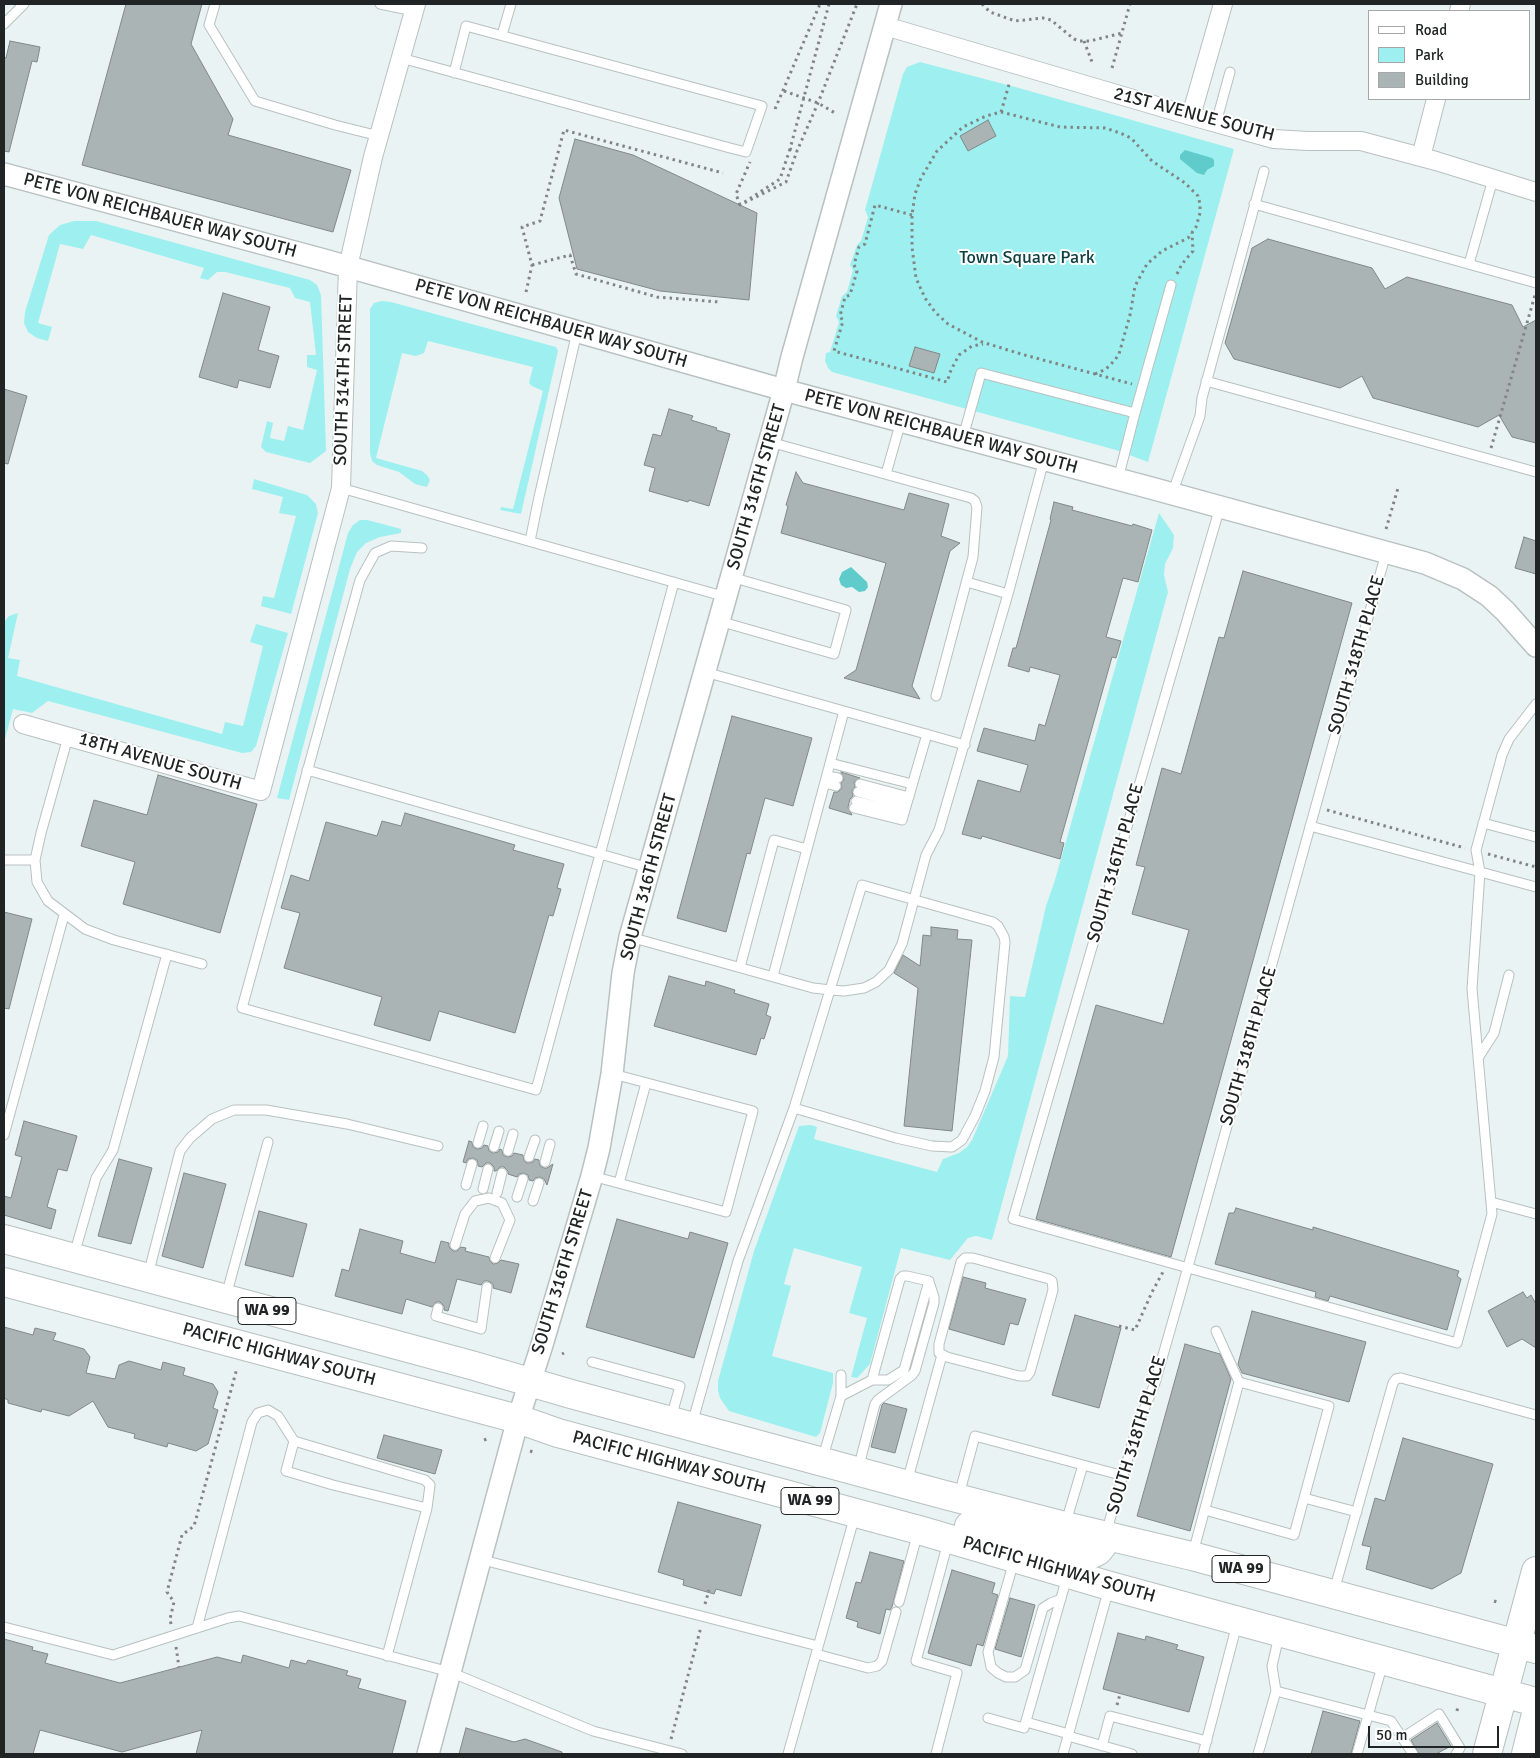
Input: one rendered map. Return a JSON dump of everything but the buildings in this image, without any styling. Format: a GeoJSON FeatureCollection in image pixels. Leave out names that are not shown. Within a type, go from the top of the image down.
{"type":"FeatureCollection","features":[{"type":"Feature","properties":{"kind":"main road","name":"WA 99"},"geometry":{"type":"LineString","coordinates":[[4,1239],[958,1499],[1192,1556],[1526,1647]]}},
{"type":"Feature","properties":{"kind":"main road"},"geometry":{"type":"LineString","coordinates":[[4,1258],[140,1294],[180,1286]]}},
{"type":"Feature","properties":{"kind":"main road","name":"PACIFIC HIGHWAY SOUTH"},"geometry":{"type":"LineString","coordinates":[[4,1282],[518,1419],[558,1433],[949,1538],[1015,1558],[1065,1586],[1110,1586],[1536,1702]]}},
{"type":"Feature","properties":{"kind":"main road"},"geometry":{"type":"LineString","coordinates":[[883,1520],[969,1526],[1081,1554],[1092,1554],[1098,1551],[1106,1536]]}},
{"type":"Feature","properties":{"kind":"main road"},"geometry":{"type":"LineString","coordinates":[[1487,1754],[1504,1693],[1526,1647],[1536,1571]]}},
{"type":"Feature","properties":{"kind":"main road"},"geometry":{"type":"LineString","coordinates":[[1526,1754],[1536,1714]]}},
{"type":"Feature","properties":{"kind":"street","name":"SOUTH 316TH STREET"},"geometry":{"type":"LineString","coordinates":[[428,1754],[518,1419],[599,1148],[612,1074],[623,973],[630,937],[891,4]]}},
{"type":"Feature","properties":{"kind":"street"},"geometry":{"type":"LineString","coordinates":[[1191,116],[1223,4]]}},
{"type":"Feature","properties":{"kind":"street","name":"SOUTH 314TH STREET"},"geometry":{"type":"LineString","coordinates":[[270,755],[341,488],[348,267],[379,136],[415,8]]}},
{"type":"Feature","properties":{"kind":"street","name":"21ST AVENUE SOUTH"},"geometry":{"type":"LineString","coordinates":[[885,26],[1274,139],[1361,141],[1536,192]]}},
{"type":"Feature","properties":{"kind":"street"},"geometry":{"type":"LineString","coordinates":[[1421,157],[1436,100]]}},
{"type":"Feature","properties":{"kind":"street","name":"PETE VON REICHBAUER WAY SOUTH"},"geometry":{"type":"LineString","coordinates":[[4,174],[348,267],[784,390],[1118,479],[1425,564],[1463,579],[1497,603],[1536,646]]}},
{"type":"Feature","properties":{"kind":"street","name":"18TH AVENUE SOUTH"},"geometry":{"type":"LineString","coordinates":[[23,724],[262,791],[270,755]]}},
{"type":"Feature","properties":{"kind":"lane"},"geometry":{"type":"LineString","coordinates":[[4,24],[24,4]]}},
{"type":"Feature","properties":{"kind":"lane"},"geometry":{"type":"LineString","coordinates":[[215,4],[210,25],[255,101],[379,136]]}},
{"type":"Feature","properties":{"kind":"lane"},"geometry":{"type":"LineString","coordinates":[[380,4],[415,8]]}},
{"type":"Feature","properties":{"kind":"lane"},"geometry":{"type":"LineString","coordinates":[[502,35],[511,4]]}},
{"type":"Feature","properties":{"kind":"lane"},"geometry":{"type":"LineString","coordinates":[[401,58],[454,73],[746,152],[762,106],[466,26],[454,73]]}},
{"type":"Feature","properties":{"kind":"lane"},"geometry":{"type":"LineString","coordinates":[[1216,123],[1230,72]]}},
{"type":"Feature","properties":{"kind":"lane"},"geometry":{"type":"LineString","coordinates":[[1172,494],[1200,416],[1206,380],[1264,171]]}},
{"type":"Feature","properties":{"kind":"lane"},"geometry":{"type":"LineString","coordinates":[[1469,264],[1492,179]]}},
{"type":"Feature","properties":{"kind":"lane"},"geometry":{"type":"LineString","coordinates":[[1254,204],[1536,283]]}},
{"type":"Feature","properties":{"kind":"lane"},"geometry":{"type":"LineString","coordinates":[[1118,479],[1171,285]]}},
{"type":"Feature","properties":{"kind":"lane"},"geometry":{"type":"LineString","coordinates":[[530,541],[577,332]]}},
{"type":"Feature","properties":{"kind":"lane"},"geometry":{"type":"LineString","coordinates":[[963,438],[981,373],[1135,413]]}},
{"type":"Feature","properties":{"kind":"lane"},"geometry":{"type":"LineString","coordinates":[[1206,380],[1536,472]]}},
{"type":"Feature","properties":{"kind":"lane"},"geometry":{"type":"LineString","coordinates":[[886,474],[901,421]]}},
{"type":"Feature","properties":{"kind":"lane"},"geometry":{"type":"LineString","coordinates":[[770,442],[971,498],[975,501],[977,507],[973,557],[936,696]]}},
{"type":"Feature","properties":{"kind":"lane"},"geometry":{"type":"LineString","coordinates":[[630,937],[813,988],[844,991],[864,988],[876,982],[889,970],[902,944],[926,855],[939,830],[1008,594],[1044,459]]}},
{"type":"Feature","properties":{"kind":"lane"},"geometry":{"type":"LineString","coordinates":[[341,488],[674,582],[729,587],[846,610],[834,654],[719,621]]}},
{"type":"Feature","properties":{"kind":"lane","name":"SOUTH 316TH PLACE"},"geometry":{"type":"LineString","coordinates":[[1170,1264],[1013,1220],[1220,507]]}},
{"type":"Feature","properties":{"kind":"lane"},"geometry":{"type":"LineString","coordinates":[[422,548],[392,546],[375,553],[360,580],[306,770],[242,1008],[536,1090],[674,582]]}},
{"type":"Feature","properties":{"kind":"lane","name":"SOUTH 318TH PLACE"},"geometry":{"type":"LineString","coordinates":[[1106,1536],[1138,1424],[1155,1382],[1386,553]]}},
{"type":"Feature","properties":{"kind":"lane"},"geometry":{"type":"LineString","coordinates":[[967,582],[1008,594]]}},
{"type":"Feature","properties":{"kind":"lane"},"geometry":{"type":"LineString","coordinates":[[705,672],[964,745]]}},
{"type":"Feature","properties":{"kind":"lane"},"geometry":{"type":"LineString","coordinates":[[1170,1264],[1456,1343],[1492,1214],[1472,976],[1480,872],[1476,850],[1502,756],[1509,739],[1536,704]]}},
{"type":"Feature","properties":{"kind":"lane"},"geometry":{"type":"LineString","coordinates":[[773,976],[844,711]]}},
{"type":"Feature","properties":{"kind":"lane"},"geometry":{"type":"LineString","coordinates":[[905,809],[927,734]]}},
{"type":"Feature","properties":{"kind":"lane"},"geometry":{"type":"LineString","coordinates":[[68,736],[35,860],[37,882],[48,901],[64,915],[85,929],[114,940],[202,964]]}},
{"type":"Feature","properties":{"kind":"lane"},"geometry":{"type":"LineString","coordinates":[[830,763],[912,784]]}},
{"type":"Feature","properties":{"kind":"lane"},"geometry":{"type":"LineString","coordinates":[[306,770],[650,868]]}},
{"type":"Feature","properties":{"kind":"lane"},"geometry":{"type":"LineString","coordinates":[[823,788],[834,790],[823,788]]}},
{"type":"Feature","properties":{"kind":"lane"},"geometry":{"type":"LineString","coordinates":[[905,809],[857,796],[905,809]]}},
{"type":"Feature","properties":{"kind":"lane"},"geometry":{"type":"LineString","coordinates":[[1483,823],[1536,837]]}},
{"type":"Feature","properties":{"kind":"lane"},"geometry":{"type":"LineString","coordinates":[[1310,826],[1536,887]]}},
{"type":"Feature","properties":{"kind":"lane"},"geometry":{"type":"LineString","coordinates":[[740,967],[774,840],[807,849]]}},
{"type":"Feature","properties":{"kind":"lane"},"geometry":{"type":"LineString","coordinates":[[4,860],[35,860]]}},
{"type":"Feature","properties":{"kind":"lane"},"geometry":{"type":"LineString","coordinates":[[681,1424],[794,1108],[862,886],[993,922],[998,926],[1004,936],[1004,952],[994,1057],[985,1091],[969,1130],[962,1140],[952,1146],[932,1146],[896,1138],[794,1108]]}},
{"type":"Feature","properties":{"kind":"lane"},"geometry":{"type":"LineString","coordinates":[[4,1135],[64,915]]}},
{"type":"Feature","properties":{"kind":"lane"},"geometry":{"type":"LineString","coordinates":[[74,1258],[96,1178],[113,1150],[167,954]]}},
{"type":"Feature","properties":{"kind":"lane"},"geometry":{"type":"LineString","coordinates":[[1478,1058],[1494,1033],[1509,975]]}},
{"type":"Feature","properties":{"kind":"lane"},"geometry":{"type":"LineString","coordinates":[[592,1176],[726,1212],[753,1111],[612,1074]]}},
{"type":"Feature","properties":{"kind":"lane"},"geometry":{"type":"LineString","coordinates":[[619,1183],[646,1083]]}},
{"type":"Feature","properties":{"kind":"lane"},"geometry":{"type":"LineString","coordinates":[[148,1278],[180,1151],[190,1138],[212,1119],[234,1110],[266,1110],[348,1124],[438,1146]]}},
{"type":"Feature","properties":{"kind":"lane"},"geometry":{"type":"LineString","coordinates":[[478,1143],[483,1126]]}},
{"type":"Feature","properties":{"kind":"lane"},"geometry":{"type":"LineString","coordinates":[[494,1148],[499,1131]]}},
{"type":"Feature","properties":{"kind":"lane"},"geometry":{"type":"LineString","coordinates":[[508,1151],[512,1134]]}},
{"type":"Feature","properties":{"kind":"lane"},"geometry":{"type":"LineString","coordinates":[[529,1157],[534,1140]]}},
{"type":"Feature","properties":{"kind":"lane"},"geometry":{"type":"LineString","coordinates":[[225,1299],[268,1142]]}},
{"type":"Feature","properties":{"kind":"lane"},"geometry":{"type":"LineString","coordinates":[[545,1162],[550,1144]]}},
{"type":"Feature","properties":{"kind":"lane"},"geometry":{"type":"LineString","coordinates":[[466,1185],[472,1164]]}},
{"type":"Feature","properties":{"kind":"lane"},"geometry":{"type":"LineString","coordinates":[[483,1189],[488,1169]]}},
{"type":"Feature","properties":{"kind":"lane"},"geometry":{"type":"LineString","coordinates":[[497,1192],[502,1173]]}},
{"type":"Feature","properties":{"kind":"lane"},"geometry":{"type":"LineString","coordinates":[[517,1198],[523,1178]]}},
{"type":"Feature","properties":{"kind":"lane"},"geometry":{"type":"LineString","coordinates":[[533,1201],[539,1183]]}},
{"type":"Feature","properties":{"kind":"lane"},"geometry":{"type":"LineString","coordinates":[[455,1245],[465,1214],[475,1201],[490,1198],[502,1203],[510,1220],[495,1258]]}},
{"type":"Feature","properties":{"kind":"lane"},"geometry":{"type":"LineString","coordinates":[[1491,1202],[1536,1214]]}},
{"type":"Feature","properties":{"kind":"lane"},"geometry":{"type":"LineString","coordinates":[[965,1258],[973,1258],[1049,1278],[1052,1281],[1053,1290],[1028,1376],[1019,1376],[942,1355],[939,1353],[938,1348],[962,1262],[965,1258]]}},
{"type":"Feature","properties":{"kind":"lane"},"geometry":{"type":"LineString","coordinates":[[872,1380],[900,1279],[903,1276],[907,1276],[928,1281]]}},
{"type":"Feature","properties":{"kind":"lane"},"geometry":{"type":"LineString","coordinates":[[841,1396],[872,1380],[888,1380],[904,1370],[928,1281]]}},
{"type":"Feature","properties":{"kind":"lane"},"geometry":{"type":"LineString","coordinates":[[857,1471],[875,1404],[915,1371],[934,1302],[928,1281]]}},
{"type":"Feature","properties":{"kind":"lane"},"geometry":{"type":"LineString","coordinates":[[438,1308],[436,1316],[481,1329],[487,1287]]}},
{"type":"Feature","properties":{"kind":"lane"},"geometry":{"type":"LineString","coordinates":[[1192,1556],[1239,1382],[1216,1331]]}},
{"type":"Feature","properties":{"kind":"lane"},"geometry":{"type":"LineString","coordinates":[[906,1484],[942,1355]]}},
{"type":"Feature","properties":{"kind":"lane"},"geometry":{"type":"LineString","coordinates":[[592,1362],[680,1386],[681,1424]]}},
{"type":"Feature","properties":{"kind":"lane"},"geometry":{"type":"LineString","coordinates":[[821,1462],[841,1396],[841,1375]]}},
{"type":"Feature","properties":{"kind":"lane"},"geometry":{"type":"LineString","coordinates":[[1334,1594],[1393,1383],[1396,1379],[1401,1378],[1536,1415]]}},
{"type":"Feature","properties":{"kind":"lane"},"geometry":{"type":"LineString","coordinates":[[1204,1510],[1294,1534],[1304,1498],[1329,1406],[1239,1382]]}},
{"type":"Feature","properties":{"kind":"lane"},"geometry":{"type":"LineString","coordinates":[[197,1628],[254,1418],[261,1411],[270,1410],[278,1416],[294,1441],[425,1480],[430,1485],[427,1508],[387,1656]]}},
{"type":"Feature","properties":{"kind":"lane"},"geometry":{"type":"LineString","coordinates":[[958,1499],[975,1436],[1124,1476]]}},
{"type":"Feature","properties":{"kind":"lane"},"geometry":{"type":"LineString","coordinates":[[294,1441],[286,1471],[333,1485],[427,1508]]}},
{"type":"Feature","properties":{"kind":"lane"},"geometry":{"type":"LineString","coordinates":[[1065,1526],[1083,1465]]}},
{"type":"Feature","properties":{"kind":"lane"},"geometry":{"type":"LineString","coordinates":[[1304,1498],[1357,1512]]}},
{"type":"Feature","properties":{"kind":"lane"},"geometry":{"type":"LineString","coordinates":[[788,1754],[855,1513]]}},
{"type":"Feature","properties":{"kind":"lane"},"geometry":{"type":"LineString","coordinates":[[899,1602],[919,1530]]}},
{"type":"Feature","properties":{"kind":"lane"},"geometry":{"type":"LineString","coordinates":[[936,1754],[957,1673],[916,1661],[949,1538]]}},
{"type":"Feature","properties":{"kind":"lane"},"geometry":{"type":"LineString","coordinates":[[1015,1558],[988,1652],[988,1657],[994,1670],[1001,1676],[1010,1677],[1022,1674],[1025,1670],[1043,1608],[1051,1603],[1065,1586]]}},
{"type":"Feature","properties":{"kind":"lane"},"geometry":{"type":"LineString","coordinates":[[479,1559],[817,1650],[868,1668],[877,1666],[882,1661],[896,1612]]}},
{"type":"Feature","properties":{"kind":"lane"},"geometry":{"type":"LineString","coordinates":[[988,1718],[1024,1728],[1065,1586]]}},
{"type":"Feature","properties":{"kind":"lane"},"geometry":{"type":"LineString","coordinates":[[1064,1754],[1110,1586]]}},
{"type":"Feature","properties":{"kind":"lane"},"geometry":{"type":"LineString","coordinates":[[4,1627],[112,1655],[237,1616],[450,1672],[593,1731],[682,1754]]}},
{"type":"Feature","properties":{"kind":"lane"},"geometry":{"type":"LineString","coordinates":[[1203,1754],[1238,1620]]}},
{"type":"Feature","properties":{"kind":"lane"},"geometry":{"type":"LineString","coordinates":[[1258,1754],[1276,1691],[1272,1666],[1280,1633]]}},
{"type":"Feature","properties":{"kind":"lane"},"geometry":{"type":"LineString","coordinates":[[1357,1754],[1384,1660]]}},
{"type":"Feature","properties":{"kind":"lane"},"geometry":{"type":"LineString","coordinates":[[1276,1691],[1391,1721],[1413,1754]]}},
{"type":"Feature","properties":{"kind":"lane"},"geometry":{"type":"LineString","coordinates":[[1402,1738],[1420,1729],[1438,1714],[1460,1748],[1456,1754]]}},
{"type":"Feature","properties":{"kind":"lane"},"geometry":{"type":"LineString","coordinates":[[1102,1746],[1110,1716],[1206,1741]]}},
{"type":"Feature","properties":{"kind":"lane"},"geometry":{"type":"LineString","coordinates":[[1026,1722],[1132,1754]]}},
{"type":"Feature","properties":{"kind":"path"},"geometry":{"type":"LineString","coordinates":[[829,4],[790,149],[780,179],[740,205],[786,182],[857,4]]}},
{"type":"Feature","properties":{"kind":"path"},"geometry":{"type":"LineString","coordinates":[[982,4],[990,12],[1015,21],[1043,18],[1051,20],[1074,39],[1090,41],[1122,33]]}},
{"type":"Feature","properties":{"kind":"path"},"geometry":{"type":"LineString","coordinates":[[1112,68],[1130,4]]}},
{"type":"Feature","properties":{"kind":"path"},"geometry":{"type":"LineString","coordinates":[[1084,41],[1092,62]]}},
{"type":"Feature","properties":{"kind":"path"},"geometry":{"type":"LineString","coordinates":[[1001,112],[1016,64]]}},
{"type":"Feature","properties":{"kind":"path"},"geometry":{"type":"LineString","coordinates":[[784,91],[818,103],[835,113]]}},
{"type":"Feature","properties":{"kind":"path"},"geometry":{"type":"LineString","coordinates":[[1095,374],[1106,369],[1119,354],[1130,315],[1134,286],[1147,264],[1154,257],[1181,242],[1192,233],[1199,220],[1200,204],[1198,196],[1185,183],[1152,161],[1131,138],[1105,128],[1060,127],[1001,112],[986,116],[963,127],[938,151],[921,178],[915,194],[912,215],[912,247],[916,278],[925,298],[948,324],[970,337],[990,345],[1142,387]]}},
{"type":"Feature","properties":{"kind":"path"},"geometry":{"type":"LineString","coordinates":[[526,292],[532,265],[522,227],[540,221],[564,130],[722,173]]}},
{"type":"Feature","properties":{"kind":"path"},"geometry":{"type":"LineString","coordinates":[[790,149],[797,151]]}},
{"type":"Feature","properties":{"kind":"path"},"geometry":{"type":"LineString","coordinates":[[912,215],[875,205],[864,244],[859,247],[854,265],[857,271],[850,295],[845,297],[840,316],[843,321],[834,351],[948,382],[954,362],[964,350],[980,344],[990,345]]}},
{"type":"Feature","properties":{"kind":"path"},"geometry":{"type":"LineString","coordinates":[[1171,285],[1182,264],[1193,251],[1192,233]]}},
{"type":"Feature","properties":{"kind":"path"},"geometry":{"type":"LineString","coordinates":[[532,265],[570,255],[576,274],[657,296],[719,302]]}},
{"type":"Feature","properties":{"kind":"path"},"geometry":{"type":"LineString","coordinates":[[1488,458],[1536,290]]}},
{"type":"Feature","properties":{"kind":"path"},"geometry":{"type":"LineString","coordinates":[[1386,529],[1398,488]]}},
{"type":"Feature","properties":{"kind":"path"},"geometry":{"type":"LineString","coordinates":[[1315,806],[1536,866]]}},
{"type":"Feature","properties":{"kind":"path"},"geometry":{"type":"LineString","coordinates":[[1118,1326],[1135,1330],[1156,1284],[1170,1264]]}},
{"type":"Feature","properties":{"kind":"path"},"geometry":{"type":"LineString","coordinates":[[179,1667],[170,1619],[174,1602],[168,1592],[182,1535],[194,1526],[237,1368]]}},
{"type":"Feature","properties":{"kind":"path"},"geometry":{"type":"LineString","coordinates":[[530,1451],[536,1453]]}},
{"type":"Feature","properties":{"kind":"path"},"geometry":{"type":"LineString","coordinates":[[705,1605],[709,1590]]}},
{"type":"Feature","properties":{"kind":"path"},"geometry":{"type":"LineString","coordinates":[[671,1740],[702,1625]]}},
{"type":"Feature","properties":{"kind":"path"},"geometry":{"type":"LineString","coordinates":[[1116,1706],[1120,1694]]}},
{"type":"Feature","properties":{"kind":"path"},"geometry":{"type":"LineString","coordinates":[[1457,1711],[1458,1706]]}},
{"type":"Feature","properties":{"kind":"green space","name":"Town Square Park"},"geometry":{"type":"Polygon","coordinates":[[[920,62],[1234,149],[1148,462],[1116,450],[832,372],[828,368],[825,361],[826,353],[830,352],[839,322],[836,316],[842,296],[847,292],[853,270],[850,265],[857,245],[861,241],[868,217],[865,210],[903,74],[907,67],[920,62]]]}},
{"type":"Feature","properties":{"kind":"green space"},"geometry":{"type":"Polygon","coordinates":[[[74,221],[96,221],[310,280],[317,285],[321,295],[326,451],[310,463],[266,452],[261,447],[267,421],[273,423],[270,438],[284,441],[288,426],[303,430],[317,370],[307,367],[307,355],[316,355],[310,302],[295,298],[290,288],[225,272],[217,272],[208,280],[200,278],[204,268],[91,235],[83,249],[60,244],[38,323],[52,327],[48,341],[37,338],[28,332],[24,323],[25,312],[49,235],[60,225],[74,221]]]}},
{"type":"Feature","properties":{"kind":"green space"},"geometry":{"type":"Polygon","coordinates":[[[382,301],[556,347],[558,351],[521,514],[500,510],[501,507],[513,509],[543,391],[529,383],[533,367],[428,341],[424,353],[416,356],[402,353],[376,458],[422,471],[430,480],[427,487],[415,484],[399,472],[377,465],[372,461],[370,453],[370,309],[374,303],[382,301]]]}},
{"type":"Feature","properties":{"kind":"green space"},"geometry":{"type":"Polygon","coordinates":[[[254,479],[307,495],[316,504],[318,513],[291,614],[261,606],[263,596],[274,598],[296,516],[279,513],[283,497],[252,489],[254,479]]]}},
{"type":"Feature","properties":{"kind":"green space"},"geometry":{"type":"Polygon","coordinates":[[[1159,513],[1174,535],[1173,548],[1165,564],[1164,575],[1168,592],[992,1240],[976,1236],[968,1238],[950,1260],[901,1248],[870,1364],[857,1378],[851,1377],[867,1318],[849,1313],[862,1267],[794,1248],[784,1284],[791,1286],[772,1356],[833,1373],[833,1383],[820,1433],[816,1437],[729,1411],[720,1398],[718,1381],[754,1251],[799,1126],[811,1125],[817,1127],[814,1139],[937,1172],[943,1159],[959,1153],[972,1140],[1008,1056],[1010,996],[1025,997],[1046,906],[1159,513]]]}},
{"type":"Feature","properties":{"kind":"green space"},"geometry":{"type":"Polygon","coordinates":[[[360,520],[367,520],[401,529],[401,533],[380,537],[366,543],[357,552],[350,569],[289,800],[277,798],[348,533],[353,525],[360,520]]]}},
{"type":"Feature","properties":{"kind":"green space"},"geometry":{"type":"Polygon","coordinates":[[[18,613],[8,658],[20,660],[17,676],[222,734],[225,722],[243,726],[263,646],[250,642],[256,624],[288,633],[256,746],[251,752],[242,753],[48,701],[32,713],[13,709],[4,743],[4,622],[9,616],[18,613]]]}},
{"type":"Feature","properties":{"kind":"shaded area"},"geometry":{"type":"Polygon","coordinates":[[[1185,150],[1212,158],[1214,166],[1207,170],[1204,175],[1197,173],[1180,159],[1180,155],[1185,150]]]}},
{"type":"Feature","properties":{"kind":"shaded area"},"geometry":{"type":"Polygon","coordinates":[[[851,567],[867,582],[868,587],[865,591],[859,592],[852,587],[846,588],[841,585],[839,579],[842,572],[851,567]]]}}]}
